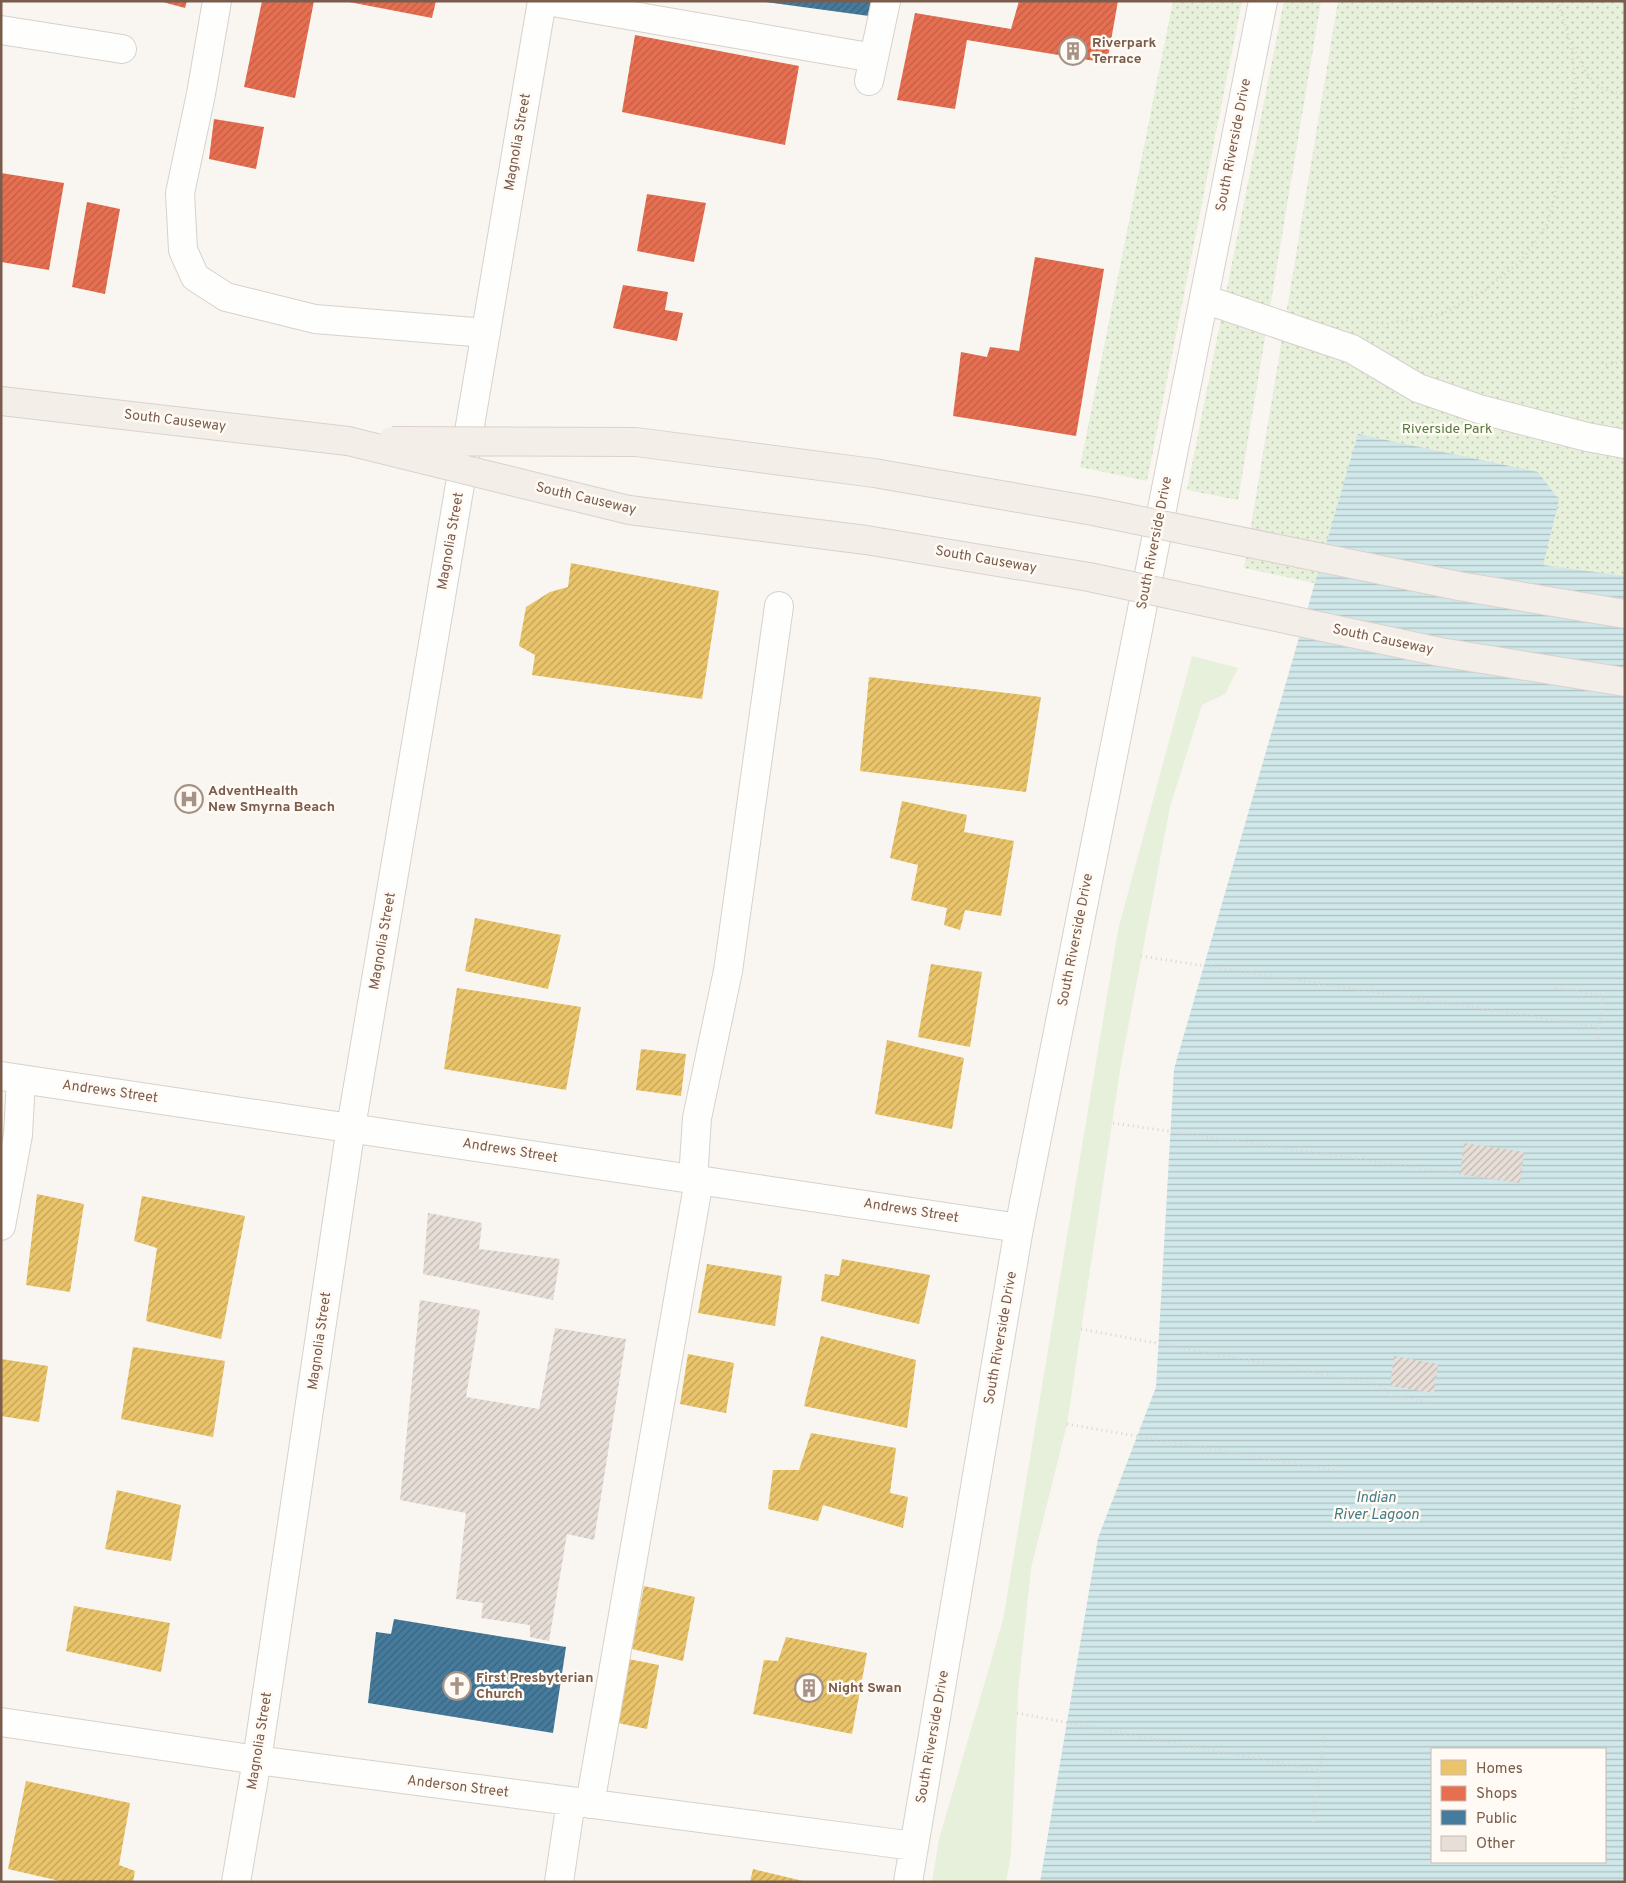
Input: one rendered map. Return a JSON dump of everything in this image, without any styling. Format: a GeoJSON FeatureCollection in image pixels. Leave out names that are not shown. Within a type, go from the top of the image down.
{"type":"FeatureCollection","features":[{"type":"Feature","properties":{"kind":"main road","name":"South Causeway"},"geometry":{"type":"LineString","coordinates":[[1,401],[348,441],[636,442],[855,471],[1092,511],[1459,586],[1625,614]]}},
{"type":"Feature","properties":{"kind":"main road","name":"South Causeway"},"geometry":{"type":"LineString","coordinates":[[348,441],[629,510],[866,540],[1088,578],[1440,652],[1625,682]]}},
{"type":"Feature","properties":{"kind":"street"},"geometry":{"type":"LineString","coordinates":[[218,1],[180,193],[183,250],[195,277],[226,297],[315,319],[486,333]]}},
{"type":"Feature","properties":{"kind":"street","name":"Magnolia Street"},"geometry":{"type":"LineString","coordinates":[[236,1882],[258,1760],[352,1127],[542,1]]}},
{"type":"Feature","properties":{"kind":"street"},"geometry":{"type":"LineString","coordinates":[[547,1],[872,69],[886,1]]}},
{"type":"Feature","properties":{"kind":"street","name":"South Riverside Drive"},"geometry":{"type":"LineString","coordinates":[[908,1882],[1020,1228],[1263,1]]}},
{"type":"Feature","properties":{"kind":"street"},"geometry":{"type":"LineString","coordinates":[[1,30],[122,49]]}},
{"type":"Feature","properties":{"kind":"street"},"geometry":{"type":"LineString","coordinates":[[1204,299],[1352,349],[1418,388],[1479,409],[1588,437],[1625,444]]}},
{"type":"Feature","properties":{"kind":"street"},"geometry":{"type":"LineString","coordinates":[[559,1882],[580,1802],[696,1179],[697,1118],[728,972],[779,606]]}},
{"type":"Feature","properties":{"kind":"street"},"geometry":{"type":"LineString","coordinates":[[1,1226],[18,1135],[11,1078]]}},
{"type":"Feature","properties":{"kind":"street","name":"Andrews Street"},"geometry":{"type":"LineString","coordinates":[[11,1078],[352,1127],[1020,1228]]}},
{"type":"Feature","properties":{"kind":"street","name":"Anderson Street"},"geometry":{"type":"LineString","coordinates":[[1,1722],[258,1760],[914,1846]]}},
{"type":"Feature","properties":{"kind":"path"},"geometry":{"type":"LineString","coordinates":[[1375,322],[1385,324],[1442,314],[1487,289],[1522,260],[1548,223],[1567,146],[1576,90],[1571,45],[1558,1]]}},
{"type":"Feature","properties":{"kind":"path"},"geometry":{"type":"LineString","coordinates":[[1571,45],[1594,84],[1612,93],[1625,94]]}},
{"type":"Feature","properties":{"kind":"path"},"geometry":{"type":"LineString","coordinates":[[1606,365],[1625,361]]}},
{"type":"Feature","properties":{"kind":"path"},"geometry":{"type":"LineString","coordinates":[[1141,956],[1600,1027]]}},
{"type":"Feature","properties":{"kind":"path"},"geometry":{"type":"LineString","coordinates":[[1556,988],[1604,996],[1597,1044]]}},
{"type":"Feature","properties":{"kind":"path"},"geometry":{"type":"LineString","coordinates":[[1112,1123],[1520,1182],[1524,1152]]}},
{"type":"Feature","properties":{"kind":"path"},"geometry":{"type":"LineString","coordinates":[[1081,1329],[1380,1384],[1392,1396],[1429,1402]]}},
{"type":"Feature","properties":{"kind":"path"},"geometry":{"type":"LineString","coordinates":[[1067,1424],[1343,1472]]}},
{"type":"Feature","properties":{"kind":"path"},"geometry":{"type":"LineString","coordinates":[[1017,1713],[1320,1771]]}},
{"type":"Feature","properties":{"kind":"path"},"geometry":{"type":"LineString","coordinates":[[1313,1822],[1324,1736]]}},
{"type":"Feature","properties":{"kind":"green space"},"geometry":{"type":"Polygon","coordinates":[[[1173,1],[1242,1],[1147,481],[1080,467],[1173,1]]]}},
{"type":"Feature","properties":{"kind":"green space"},"geometry":{"type":"Polygon","coordinates":[[[1284,1],[1321,1],[1238,500],[1187,490],[1284,1]]]}},
{"type":"Feature","properties":{"kind":"green space","name":"Riverside Park"},"geometry":{"type":"Polygon","coordinates":[[[1338,1],[1625,1],[1625,650],[1244,568],[1338,1]]]}},
{"type":"Feature","properties":{"kind":"green space"},"geometry":{"type":"Polygon","coordinates":[[[1192,656],[1238,668],[1225,694],[1202,705],[1170,807],[1120,1070],[1067,1424],[1031,1568],[1018,1692],[1011,1854],[1006,1882],[932,1882],[939,1839],[1003,1620],[1118,930],[1192,656]]]}},
{"type":"Feature","properties":{"kind":"water","name":"Indian River Lagoon"},"geometry":{"type":"Polygon","coordinates":[[[1358,434],[1538,472],[1559,500],[1543,565],[1625,576],[1625,1882],[1040,1882],[1098,1538],[1156,1387],[1174,1069],[1358,434]]]}},
{"type":"Feature","properties":{"kind":"building: Homes"},"geometry":{"type":"Polygon","coordinates":[[[571,563],[719,591],[702,699],[532,675],[535,655],[519,646],[526,607],[550,592],[568,587],[571,563]]]}},
{"type":"Feature","properties":{"kind":"building: Homes"},"geometry":{"type":"Polygon","coordinates":[[[869,677],[1041,697],[1026,792],[860,771],[869,677]]]}},
{"type":"Feature","properties":{"kind":"building: Homes"},"geometry":{"type":"Polygon","coordinates":[[[902,801],[967,815],[964,832],[1014,841],[1001,916],[965,910],[960,930],[944,925],[947,908],[911,900],[918,865],[890,858],[902,801]]]}},
{"type":"Feature","properties":{"kind":"building: Homes"},"geometry":{"type":"Polygon","coordinates":[[[475,918],[561,935],[548,989],[465,971],[475,918]]]}},
{"type":"Feature","properties":{"kind":"building: Homes"},"geometry":{"type":"Polygon","coordinates":[[[931,964],[982,972],[970,1047],[918,1037],[931,964]]]}},
{"type":"Feature","properties":{"kind":"building: Homes"},"geometry":{"type":"Polygon","coordinates":[[[457,988],[581,1007],[566,1090],[444,1069],[457,988]]]}},
{"type":"Feature","properties":{"kind":"building: Homes"},"geometry":{"type":"Polygon","coordinates":[[[887,1040],[964,1058],[952,1129],[875,1114],[887,1040]]]}},
{"type":"Feature","properties":{"kind":"building: Homes"},"geometry":{"type":"Polygon","coordinates":[[[641,1049],[686,1054],[681,1096],[636,1090],[641,1049]]]}},
{"type":"Feature","properties":{"kind":"building: Homes"},"geometry":{"type":"Polygon","coordinates":[[[37,1194],[84,1204],[70,1292],[26,1285],[37,1194]]]}},
{"type":"Feature","properties":{"kind":"building: Homes"},"geometry":{"type":"Polygon","coordinates":[[[142,1196],[245,1216],[221,1339],[146,1321],[157,1248],[134,1241],[142,1196]]]}},
{"type":"Feature","properties":{"kind":"building: Homes"},"geometry":{"type":"Polygon","coordinates":[[[842,1259],[930,1275],[919,1324],[821,1301],[825,1274],[839,1276],[842,1259]]]}},
{"type":"Feature","properties":{"kind":"building: Homes"},"geometry":{"type":"Polygon","coordinates":[[[707,1264],[782,1276],[775,1326],[698,1313],[707,1264]]]}},
{"type":"Feature","properties":{"kind":"building: Homes"},"geometry":{"type":"Polygon","coordinates":[[[821,1336],[916,1360],[907,1428],[804,1406],[821,1336]]]}},
{"type":"Feature","properties":{"kind":"building: Homes"},"geometry":{"type":"Polygon","coordinates":[[[133,1347],[225,1361],[213,1437],[121,1419],[133,1347]]]}},
{"type":"Feature","properties":{"kind":"building: Homes"},"geometry":{"type":"Polygon","coordinates":[[[688,1354],[734,1363],[726,1413],[680,1404],[688,1354]]]}},
{"type":"Feature","properties":{"kind":"building: Homes"},"geometry":{"type":"Polygon","coordinates":[[[1,1359],[48,1366],[39,1422],[1,1416],[1,1359]]]}},
{"type":"Feature","properties":{"kind":"building: Homes"},"geometry":{"type":"Polygon","coordinates":[[[811,1433],[896,1448],[890,1493],[908,1497],[903,1528],[823,1505],[818,1521],[768,1509],[773,1470],[799,1470],[811,1433]]]}},
{"type":"Feature","properties":{"kind":"building: Homes"},"geometry":{"type":"Polygon","coordinates":[[[117,1490],[181,1505],[171,1561],[105,1549],[117,1490]]]}},
{"type":"Feature","properties":{"kind":"building: Homes"},"geometry":{"type":"Polygon","coordinates":[[[644,1586],[695,1597],[683,1661],[632,1649],[644,1586]]]}},
{"type":"Feature","properties":{"kind":"building: Homes"},"geometry":{"type":"Polygon","coordinates":[[[74,1606],[170,1623],[161,1672],[66,1651],[74,1606]]]}},
{"type":"Feature","properties":{"kind":"building: Homes","name":"Night Swan"},"geometry":{"type":"Polygon","coordinates":[[[786,1637],[867,1653],[852,1734],[753,1714],[764,1660],[778,1661],[786,1637]]]}},
{"type":"Feature","properties":{"kind":"building: Homes"},"geometry":{"type":"Polygon","coordinates":[[[623,1658],[659,1665],[647,1729],[613,1722],[623,1658]]]}},
{"type":"Feature","properties":{"kind":"building: Homes"},"geometry":{"type":"Polygon","coordinates":[[[26,1781],[130,1803],[119,1865],[135,1871],[133,1882],[64,1882],[8,1869],[26,1781]]]}},
{"type":"Feature","properties":{"kind":"building: Homes"},"geometry":{"type":"Polygon","coordinates":[[[753,1869],[803,1881],[803,1882],[750,1882],[753,1869]]]}},
{"type":"Feature","properties":{"kind":"building: Shops"},"geometry":{"type":"Polygon","coordinates":[[[159,1],[187,1],[185,8],[159,1]]]}},
{"type":"Feature","properties":{"kind":"building: Shops"},"geometry":{"type":"Polygon","coordinates":[[[262,1],[314,1],[295,98],[244,87],[262,1]]]}},
{"type":"Feature","properties":{"kind":"building: Shops"},"geometry":{"type":"Polygon","coordinates":[[[344,1],[436,1],[432,18],[344,1]]]}},
{"type":"Feature","properties":{"kind":"building: Shops","name":"Riverpark Terrace"},"geometry":{"type":"Polygon","coordinates":[[[1019,1],[1118,1],[1107,63],[967,40],[955,109],[897,100],[915,13],[1011,29],[1019,1]]]}},
{"type":"Feature","properties":{"kind":"building: Shops"},"geometry":{"type":"Polygon","coordinates":[[[635,35],[799,66],[785,145],[622,112],[635,35]]]}},
{"type":"Feature","properties":{"kind":"building: Shops"},"geometry":{"type":"Polygon","coordinates":[[[214,119],[264,127],[256,169],[209,159],[214,119]]]}},
{"type":"Feature","properties":{"kind":"building: Shops"},"geometry":{"type":"Polygon","coordinates":[[[1,173],[64,183],[49,270],[1,262],[1,173]]]}},
{"type":"Feature","properties":{"kind":"building: Shops"},"geometry":{"type":"Polygon","coordinates":[[[647,194],[706,203],[694,262],[637,251],[647,194]]]}},
{"type":"Feature","properties":{"kind":"building: Shops"},"geometry":{"type":"Polygon","coordinates":[[[87,202],[120,209],[105,294],[72,287],[87,202]]]}},
{"type":"Feature","properties":{"kind":"building: Shops"},"geometry":{"type":"Polygon","coordinates":[[[1035,257],[1104,269],[1076,436],[953,416],[961,352],[987,357],[990,347],[1019,351],[1035,257]]]}},
{"type":"Feature","properties":{"kind":"building: Shops"},"geometry":{"type":"Polygon","coordinates":[[[623,285],[668,292],[665,310],[683,313],[677,341],[613,328],[623,285]]]}},
{"type":"Feature","properties":{"kind":"building: Public"},"geometry":{"type":"Polygon","coordinates":[[[758,1],[871,1],[869,16],[758,1]]]}},
{"type":"Feature","properties":{"kind":"building: Public"},"geometry":{"type":"Polygon","coordinates":[[[394,1619],[566,1647],[553,1733],[368,1703],[376,1632],[391,1634],[394,1619]]]}},
{"type":"Feature","properties":{"kind":"building: Other"},"geometry":{"type":"Polygon","coordinates":[[[1464,1143],[1524,1152],[1520,1183],[1460,1174],[1464,1143]]]}},
{"type":"Feature","properties":{"kind":"building: Other"},"geometry":{"type":"Polygon","coordinates":[[[428,1213],[482,1223],[479,1249],[560,1259],[553,1300],[423,1274],[428,1213]]]}},
{"type":"Feature","properties":{"kind":"building: Other"},"geometry":{"type":"Polygon","coordinates":[[[420,1300],[480,1310],[466,1397],[539,1409],[555,1328],[626,1339],[594,1540],[567,1534],[549,1641],[530,1637],[530,1625],[481,1618],[483,1603],[456,1599],[466,1513],[400,1500],[420,1300]]]}},
{"type":"Feature","properties":{"kind":"building: Other"},"geometry":{"type":"Polygon","coordinates":[[[1394,1356],[1438,1364],[1434,1393],[1390,1386],[1394,1356]]]}},
{"type":"Feature","properties":{"kind":"place","name":"Riverpark Terrace"},"geometry":{"type":"Point","coordinates":[1073,51]}},
{"type":"Feature","properties":{"kind":"place","name":"AdventHealth New Smyrna Beach"},"geometry":{"type":"Point","coordinates":[189,799]}},
{"type":"Feature","properties":{"kind":"place","name":"First Presbyterian Church"},"geometry":{"type":"Point","coordinates":[457,1686]}},
{"type":"Feature","properties":{"kind":"place","name":"Night Swan"},"geometry":{"type":"Point","coordinates":[809,1688]}}]}
